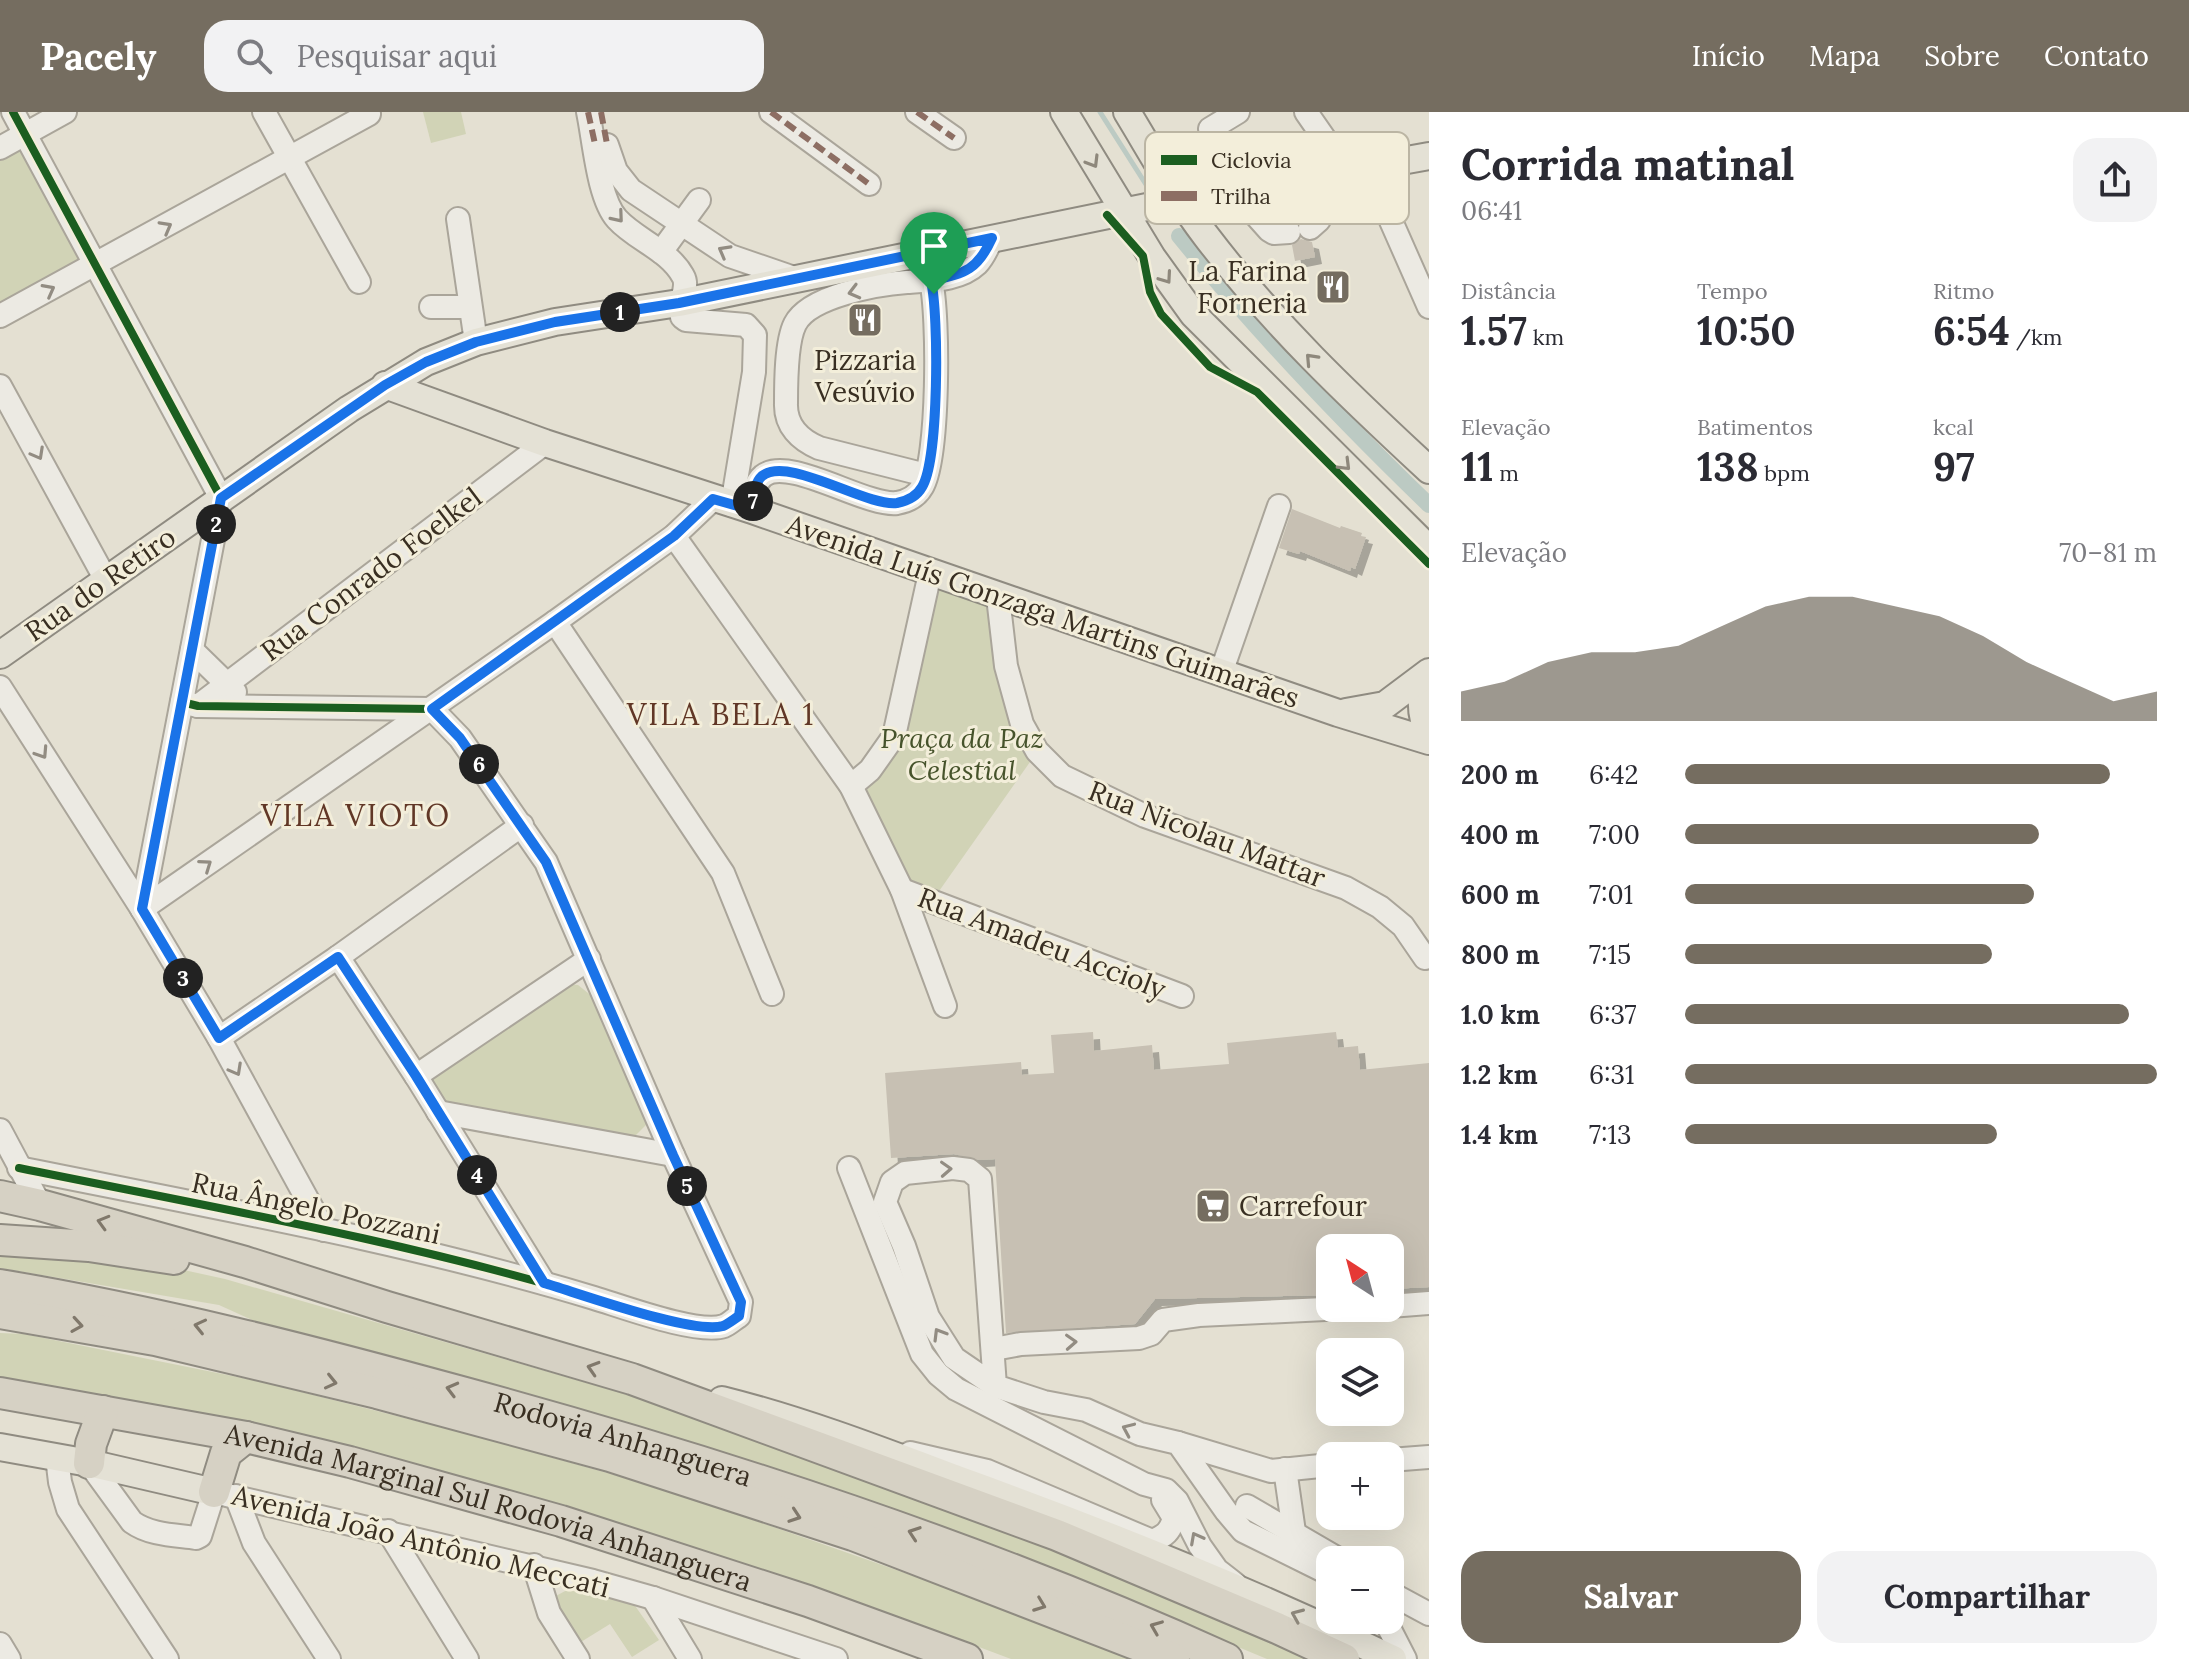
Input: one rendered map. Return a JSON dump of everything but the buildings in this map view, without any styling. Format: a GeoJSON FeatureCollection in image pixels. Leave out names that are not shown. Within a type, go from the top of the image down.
{"type":"FeatureCollection","features":[{"type":"Feature","properties":{"kind":"highway"},"geometry":{"type":"LineString","coordinates":[[0,1196],[245,1262],[632,1379],[1057,1535],[1277,1628],[1351,1650]]}},
{"type":"Feature","properties":{"kind":"highway"},"geometry":{"type":"LineString","coordinates":[[0,1240],[89,1246],[211,1265],[387,1307]]}},
{"type":"Feature","properties":{"kind":"highway","name":"Rodovia Anhanguera"},"geometry":{"type":"LineString","coordinates":[[0,1285],[118,1307],[292,1346],[612,1433],[919,1535],[1033,1578],[1227,1659]]}},
{"type":"Feature","properties":{"kind":"highway","name":"Rodovia Anhanguera"},"geometry":{"type":"LineString","coordinates":[[0,1313],[104,1330],[303,1375],[610,1456],[853,1535],[1174,1659]]}},
{"type":"Feature","properties":{"kind":"highway","name":"Avenida Marginal Sul Rodovia Anhanguera"},"geometry":{"type":"LineString","coordinates":[[0,1393],[246,1437],[350,1462],[561,1521],[808,1601],[967,1659]]}},
{"type":"Feature","properties":{"kind":"highway"},"geometry":{"type":"LineString","coordinates":[[89,1463],[91,1444],[103,1411]]}},
{"type":"Feature","properties":{"kind":"highway"},"geometry":{"type":"LineString","coordinates":[[225,1494],[226,1453],[246,1437]]}},
{"type":"Feature","properties":{"kind":"main road"},"geometry":{"type":"LineString","coordinates":[[1064,112],[1129,211],[1171,286],[1193,314],[1429,549]]}},
{"type":"Feature","properties":{"kind":"main road"},"geometry":{"type":"LineString","coordinates":[[1127,112],[1145,144]]}},
{"type":"Feature","properties":{"kind":"main road","name":"Rua do Retiro"},"geometry":{"type":"LineString","coordinates":[[1409,158],[1429,156]]}},
{"type":"Feature","properties":{"kind":"main road","name":"Rua do Retiro"},"geometry":{"type":"LineString","coordinates":[[0,655],[385,385],[426,362],[476,342],[555,322],[679,303],[1145,208]]}},
{"type":"Feature","properties":{"kind":"main road"},"geometry":{"type":"LineString","coordinates":[[1196,224],[1264,307],[1326,374],[1429,470]]}},
{"type":"Feature","properties":{"kind":"main road","name":"Avenida Luís Gonzaga Martins Guimarães"},"geometry":{"type":"LineString","coordinates":[[385,385],[545,443],[1338,713],[1429,741]]}},
{"type":"Feature","properties":{"kind":"main road"},"geometry":{"type":"LineString","coordinates":[[1338,713],[1385,705],[1429,673]]}},
{"type":"Feature","properties":{"kind":"main road"},"geometry":{"type":"LineString","coordinates":[[1429,673],[1422,707],[1422,717],[1429,732]]}},
{"type":"Feature","properties":{"kind":"main road"},"geometry":{"type":"LineString","coordinates":[[632,1379],[765,1411],[869,1446],[1072,1522],[1248,1594],[1351,1650],[1393,1659]]}},
{"type":"Feature","properties":{"kind":"main road","name":"Avenida João Antônio Meccati"},"geometry":{"type":"LineString","coordinates":[[0,1447],[89,1463],[225,1494]]}},
{"type":"Feature","properties":{"kind":"street"},"geometry":{"type":"LineString","coordinates":[[13,112],[221,498],[192,650],[190,704],[142,909]]}},
{"type":"Feature","properties":{"kind":"street"},"geometry":{"type":"LineString","coordinates":[[0,148],[65,112]]}},
{"type":"Feature","properties":{"kind":"street"},"geometry":{"type":"LineString","coordinates":[[264,112],[359,282]]}},
{"type":"Feature","properties":{"kind":"street"},"geometry":{"type":"LineString","coordinates":[[588,112],[601,144],[631,190],[730,256],[797,279]]}},
{"type":"Feature","properties":{"kind":"street"},"geometry":{"type":"LineString","coordinates":[[601,112],[601,144],[611,211],[619,221],[661,252],[684,276],[686,285],[679,303],[680,312],[686,320],[746,325],[755,335],[749,412],[732,505]]}},
{"type":"Feature","properties":{"kind":"street"},"geometry":{"type":"LineString","coordinates":[[771,112],[869,184]]}},
{"type":"Feature","properties":{"kind":"street"},"geometry":{"type":"LineString","coordinates":[[917,112],[954,138]]}},
{"type":"Feature","properties":{"kind":"street"},"geometry":{"type":"LineString","coordinates":[[1210,129],[1238,112]]}},
{"type":"Feature","properties":{"kind":"street"},"geometry":{"type":"LineString","coordinates":[[1306,112],[1324,132]]}},
{"type":"Feature","properties":{"kind":"street"},"geometry":{"type":"LineString","coordinates":[[0,316],[369,114]]}},
{"type":"Feature","properties":{"kind":"street"},"geometry":{"type":"LineString","coordinates":[[661,252],[699,200]]}},
{"type":"Feature","properties":{"kind":"street"},"geometry":{"type":"LineString","coordinates":[[458,219],[476,342]]}},
{"type":"Feature","properties":{"kind":"street"},"geometry":{"type":"LineString","coordinates":[[1264,224],[1274,233],[1300,230],[1311,224]]}},
{"type":"Feature","properties":{"kind":"street"},"geometry":{"type":"LineString","coordinates":[[1392,224],[1429,307]]}},
{"type":"Feature","properties":{"kind":"street"},"geometry":{"type":"LineString","coordinates":[[926,475],[803,442],[791,426],[785,409],[795,324],[811,307],[848,293],[888,284],[931,281],[968,271],[979,263],[992,238]]}},
{"type":"Feature","properties":{"kind":"street"},"geometry":{"type":"LineString","coordinates":[[142,909],[432,709],[674,536],[732,505],[763,475],[777,470],[801,474],[895,503],[913,498],[923,486],[932,456],[936,363],[931,281]]}},
{"type":"Feature","properties":{"kind":"street"},"geometry":{"type":"LineString","coordinates":[[431,307],[470,307]]}},
{"type":"Feature","properties":{"kind":"street"},"geometry":{"type":"LineString","coordinates":[[0,386],[106,580]]}},
{"type":"Feature","properties":{"kind":"street","name":"Rua Conrado Foelkel"},"geometry":{"type":"LineString","coordinates":[[190,704],[226,685],[545,443]]}},
{"type":"Feature","properties":{"kind":"street"},"geometry":{"type":"LineString","coordinates":[[1221,673],[1279,506]]}},
{"type":"Feature","properties":{"kind":"street"},"geometry":{"type":"LineString","coordinates":[[674,536],[851,786],[902,890],[945,1006]]}},
{"type":"Feature","properties":{"kind":"street"},"geometry":{"type":"LineString","coordinates":[[851,786],[870,770],[894,736],[930,573]]}},
{"type":"Feature","properties":{"kind":"street","name":"Rua Nicolau Mattar"},"geometry":{"type":"LineString","coordinates":[[998,597],[1006,666],[1022,724],[1037,751],[1062,776],[1145,816],[1346,888],[1380,907],[1403,926],[1425,958]]}},
{"type":"Feature","properties":{"kind":"street"},"geometry":{"type":"LineString","coordinates":[[555,622],[723,873],[772,994]]}},
{"type":"Feature","properties":{"kind":"street"},"geometry":{"type":"LineString","coordinates":[[192,650],[226,685],[256,707]]}},
{"type":"Feature","properties":{"kind":"street"},"geometry":{"type":"LineString","coordinates":[[0,687],[142,909],[219,1038],[324,1230]]}},
{"type":"Feature","properties":{"kind":"street"},"geometry":{"type":"LineString","coordinates":[[190,704],[432,709],[460,738],[546,862],[673,1155]]}},
{"type":"Feature","properties":{"kind":"street"},"geometry":{"type":"LineString","coordinates":[[219,1038],[522,825]]}},
{"type":"Feature","properties":{"kind":"street","name":"Rua Amadeu Accioly"},"geometry":{"type":"LineString","coordinates":[[902,890],[1182,996]]}},
{"type":"Feature","properties":{"kind":"street"},"geometry":{"type":"LineString","coordinates":[[338,957],[544,1283]]}},
{"type":"Feature","properties":{"kind":"street"},"geometry":{"type":"LineString","coordinates":[[416,1076],[589,959]]}},
{"type":"Feature","properties":{"kind":"street"},"geometry":{"type":"LineString","coordinates":[[438,1112],[673,1155]]}},
{"type":"Feature","properties":{"kind":"street"},"geometry":{"type":"LineString","coordinates":[[0,1130],[40,1205]]}},
{"type":"Feature","properties":{"kind":"street","name":"Rua Ângelo Pozzani"},"geometry":{"type":"LineString","coordinates":[[19,1168],[324,1230],[544,1283],[664,1319],[708,1328],[724,1326],[739,1316],[741,1302],[673,1155]]}},
{"type":"Feature","properties":{"kind":"street"},"geometry":{"type":"LineString","coordinates":[[849,1168],[904,1246],[928,1317],[949,1352],[995,1386],[1044,1402],[1086,1410],[1140,1434],[1278,1470],[1316,1466]]}},
{"type":"Feature","properties":{"kind":"street"},"geometry":{"type":"LineString","coordinates":[[995,1386],[980,1179],[969,1170],[953,1168],[905,1173],[892,1182],[880,1216],[922,1354],[938,1374],[984,1405],[1144,1484],[1166,1490],[1177,1501],[1200,1546],[1217,1570],[1248,1594]]}},
{"type":"Feature","properties":{"kind":"street"},"geometry":{"type":"LineString","coordinates":[[1404,1305],[1429,1303]]}},
{"type":"Feature","properties":{"kind":"street"},"geometry":{"type":"LineString","coordinates":[[994,1349],[1021,1344],[1139,1338],[1151,1334],[1163,1320],[1199,1315],[1316,1309]]}},
{"type":"Feature","properties":{"kind":"street"},"geometry":{"type":"LineString","coordinates":[[1178,1443],[1243,1531],[1316,1566]]}},
{"type":"Feature","properties":{"kind":"street"},"geometry":{"type":"LineString","coordinates":[[869,1446],[931,1456],[987,1471],[1152,1541],[1171,1529],[1174,1518],[1170,1508],[1144,1484]]}},
{"type":"Feature","properties":{"kind":"street"},"geometry":{"type":"LineString","coordinates":[[57,1457],[68,1509],[167,1659]]}},
{"type":"Feature","properties":{"kind":"street"},"geometry":{"type":"LineString","coordinates":[[1404,1459],[1429,1457]]}},
{"type":"Feature","properties":{"kind":"street"},"geometry":{"type":"LineString","coordinates":[[89,1463],[132,1522],[161,1533],[200,1536],[225,1494],[329,1659]]}},
{"type":"Feature","properties":{"kind":"street"},"geometry":{"type":"LineString","coordinates":[[1243,1531],[1248,1495],[1278,1470]]}},
{"type":"Feature","properties":{"kind":"street"},"geometry":{"type":"LineString","coordinates":[[1278,1470],[1302,1559]]}},
{"type":"Feature","properties":{"kind":"street","name":"Avenida João Antônio Meccati"},"geometry":{"type":"LineString","coordinates":[[225,1494],[534,1565],[653,1598],[795,1653],[836,1659]]}},
{"type":"Feature","properties":{"kind":"street"},"geometry":{"type":"LineString","coordinates":[[1247,1506],[1316,1546]]}},
{"type":"Feature","properties":{"kind":"street"},"geometry":{"type":"LineString","coordinates":[[388,1531],[467,1659]]}},
{"type":"Feature","properties":{"kind":"street"},"geometry":{"type":"LineString","coordinates":[[534,1565],[549,1613],[578,1659]]}},
{"type":"Feature","properties":{"kind":"street"},"geometry":{"type":"LineString","coordinates":[[653,1598],[690,1659]]}},
{"type":"Feature","properties":{"kind":"street"},"geometry":{"type":"LineString","coordinates":[[1404,1601],[1429,1614]]}},
{"type":"Feature","properties":{"kind":"street"},"geometry":{"type":"LineString","coordinates":[[1351,1650],[1370,1634]]}},
{"type":"Feature","properties":{"kind":"street"},"geometry":{"type":"LineString","coordinates":[[1392,1634],[1405,1659]]}},
{"type":"Feature","properties":{"kind":"street"},"geometry":{"type":"LineString","coordinates":[[0,1644],[9,1659]]}},
{"type":"Feature","properties":{"kind":"green space"},"geometry":{"type":"Polygon","coordinates":[[[423,112],[461,112],[466,134],[431,143],[423,112]]]}},
{"type":"Feature","properties":{"kind":"green space"},"geometry":{"type":"Polygon","coordinates":[[[22,147],[85,265],[0,309],[0,154],[22,147]]]}},
{"type":"Feature","properties":{"kind":"green space","name":"Praça da Paz Celestial"},"geometry":{"type":"Polygon","coordinates":[[[934,581],[992,606],[1000,676],[1030,762],[937,894],[905,880],[862,789],[902,743],[934,581]]]}},
{"type":"Feature","properties":{"kind":"green space"},"geometry":{"type":"Polygon","coordinates":[[[568,984],[578,985],[598,1001],[648,1123],[636,1135],[625,1138],[440,1109],[423,1081],[568,984]]]}},
{"type":"Feature","properties":{"kind":"green space"},"geometry":{"type":"Polygon","coordinates":[[[0,1249],[170,1267],[225,1279],[657,1403],[1020,1534],[1308,1659],[1267,1659],[1017,1555],[668,1435],[422,1364],[270,1328],[219,1305],[0,1268],[0,1249]]]}},
{"type":"Feature","properties":{"kind":"green space"},"geometry":{"type":"Polygon","coordinates":[[[0,1333],[24,1334],[262,1382],[464,1433],[665,1489],[928,1581],[1007,1603],[1148,1659],[1011,1659],[915,1623],[575,1510],[0,1379],[0,1333]]]}},
{"type":"Feature","properties":{"kind":"green space"},"geometry":{"type":"Polygon","coordinates":[[[567,1590],[631,1600],[659,1640],[632,1657],[610,1624],[576,1645],[552,1609],[554,1597],[567,1590]]]}},
{"type":"Feature","properties":{"kind":"waterway"},"geometry":{"type":"LineString","coordinates":[[1100,112],[1145,183]]}},
{"type":"Feature","properties":{"kind":"waterway"},"geometry":{"type":"LineString","coordinates":[[1179,236],[1300,375],[1429,505]]}},
{"type":"Feature","properties":{"kind":"marked path"},"geometry":{"type":"LineString","coordinates":[[588,112],[595,144]]}},
{"type":"Feature","properties":{"kind":"marked path"},"geometry":{"type":"LineString","coordinates":[[601,112],[607,144]]}},
{"type":"Feature","properties":{"kind":"marked path"},"geometry":{"type":"LineString","coordinates":[[771,112],[869,184]]}},
{"type":"Feature","properties":{"kind":"marked path"},"geometry":{"type":"LineString","coordinates":[[917,112],[954,138]]}},
{"type":"Feature","properties":{"kind":"cycle path"},"geometry":{"type":"LineString","coordinates":[[13,112],[221,498],[142,909]]}},
{"type":"Feature","properties":{"kind":"cycle path"},"geometry":{"type":"LineString","coordinates":[[1107,215],[1143,256],[1150,292],[1161,314],[1210,367],[1257,392],[1429,564]]}},
{"type":"Feature","properties":{"kind":"cycle path"},"geometry":{"type":"LineString","coordinates":[[19,1168],[380,1242],[697,1327],[724,1326],[739,1316],[741,1302],[673,1155],[546,862],[460,738],[432,709],[198,706],[182,702]]}},
{"type":"Feature","properties":{"kind":"place","name":"La Farina Forneria"},"geometry":{"type":"Point","coordinates":[1333,287]}},
{"type":"Feature","properties":{"kind":"place","name":"Pizzaria Vesúvio"},"geometry":{"type":"Point","coordinates":[865,320]}},
{"type":"Feature","properties":{"kind":"place","name":"Carrefour"},"geometry":{"type":"Point","coordinates":[1213,1206]}},
{"type":"Feature","properties":{"kind":"district","name":"VILA BELA 1"},"geometry":{"type":"Point","coordinates":[721,714]}},
{"type":"Feature","properties":{"kind":"district","name":"VILA VIOTO"},"geometry":{"type":"Point","coordinates":[356,815]}},
{"type":"Feature","properties":{"kind":"route"},"geometry":{"type":"LineString","coordinates":[[992,238],[979,263],[968,271],[931,281],[934,294],[936,338],[932,456],[923,486],[913,498],[895,503],[801,474],[777,470],[763,475],[756,485],[752,510],[713,499],[674,536],[432,709],[460,738],[546,862],[673,1155],[741,1302],[739,1316],[724,1326],[708,1328],[664,1319],[544,1283],[338,957],[219,1038],[142,909],[221,498],[385,385],[426,362],[476,342],[555,322],[679,303],[992,238]]}}]}
